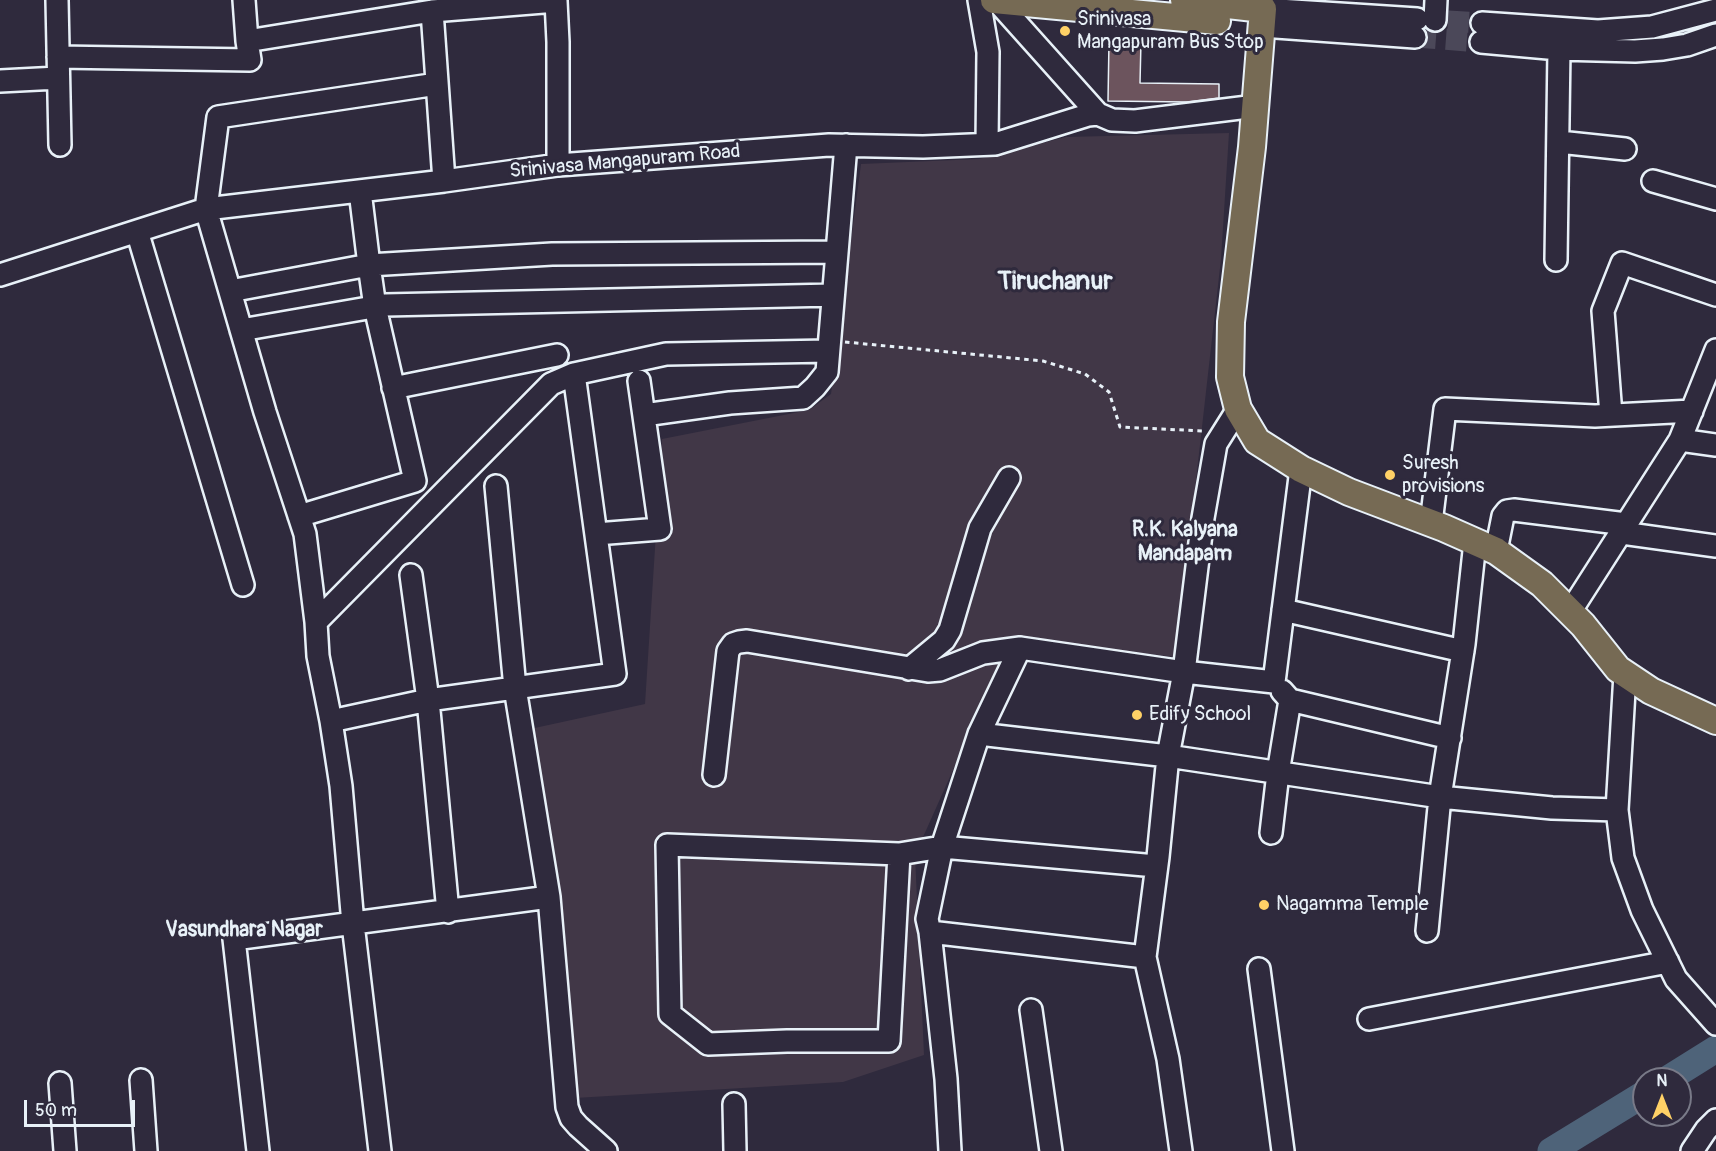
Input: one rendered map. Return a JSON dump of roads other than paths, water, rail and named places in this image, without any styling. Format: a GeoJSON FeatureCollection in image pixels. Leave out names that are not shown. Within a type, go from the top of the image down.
{"type":"FeatureCollection","features":[{"type":"Feature","properties":{"kind":"main road"},"geometry":{"type":"LineString","coordinates":[[995,0],[1263,12]]}},
{"type":"Feature","properties":{"kind":"main road"},"geometry":{"type":"LineString","coordinates":[[1184,0],[1263,12]]}},
{"type":"Feature","properties":{"kind":"main road"},"geometry":{"type":"LineString","coordinates":[[1263,12],[1252,147],[1231,322],[1230,377],[1238,409],[1257,441],[1301,469],[1349,492],[1486,547],[1542,584],[1583,625],[1618,669],[1651,691],[1716,721]]}},
{"type":"Feature","properties":{"kind":"street"},"geometry":{"type":"LineString","coordinates":[[57,0],[60,145]]}},
{"type":"Feature","properties":{"kind":"street"},"geometry":{"type":"LineString","coordinates":[[0,81],[58,68],[250,60],[244,0]]}},
{"type":"Feature","properties":{"kind":"street"},"geometry":{"type":"LineString","coordinates":[[979,0],[988,52],[987,144]]}},
{"type":"Feature","properties":{"kind":"street"},"geometry":{"type":"LineString","coordinates":[[995,0],[1098,114]]}},
{"type":"Feature","properties":{"kind":"street"},"geometry":{"type":"LineString","coordinates":[[247,41],[432,10],[556,1],[558,165]]}},
{"type":"Feature","properties":{"kind":"street"},"geometry":{"type":"LineString","coordinates":[[432,10],[444,181]]}},
{"type":"Feature","properties":{"kind":"street"},"geometry":{"type":"LineString","coordinates":[[1716,10],[1652,27],[1482,33],[1559,49],[1635,51],[1687,45],[1716,35]]}},
{"type":"Feature","properties":{"kind":"street"},"geometry":{"type":"LineString","coordinates":[[1263,12],[1426,19]]}},
{"type":"Feature","properties":{"kind":"street"},"geometry":{"type":"LineString","coordinates":[[1556,260],[1559,49]]}},
{"type":"Feature","properties":{"kind":"street"},"geometry":{"type":"LineString","coordinates":[[380,1151],[353,924],[340,786],[331,721],[318,656],[305,534],[265,412],[206,209],[218,117],[437,84]]}},
{"type":"Feature","properties":{"kind":"street","name":"Srinivasa Mangapuram Road"},"geometry":{"type":"LineString","coordinates":[[0,275],[206,209],[558,165],[817,146],[923,147],[995,144],[1088,115],[1098,114],[1112,120],[1135,121],[1256,106]]}},
{"type":"Feature","properties":{"kind":"street"},"geometry":{"type":"LineString","coordinates":[[1559,142],[1625,149]]}},
{"type":"Feature","properties":{"kind":"street"},"geometry":{"type":"LineString","coordinates":[[644,415],[803,398],[827,372],[846,145]]}},
{"type":"Feature","properties":{"kind":"street"},"geometry":{"type":"LineString","coordinates":[[1653,181],[1716,199]]}},
{"type":"Feature","properties":{"kind":"street"},"geometry":{"type":"LineString","coordinates":[[299,516],[415,481],[375,307],[360,191]]}},
{"type":"Feature","properties":{"kind":"street"},"geometry":{"type":"LineString","coordinates":[[137,231],[243,585]]}},
{"type":"Feature","properties":{"kind":"street"},"geometry":{"type":"LineString","coordinates":[[230,291],[369,265],[552,254],[837,252]]}},
{"type":"Feature","properties":{"kind":"street"},"geometry":{"type":"LineString","coordinates":[[1611,415],[1603,311],[1622,263],[1716,295]]}},
{"type":"Feature","properties":{"kind":"street"},"geometry":{"type":"LineString","coordinates":[[241,330],[385,305],[833,296]]}},
{"type":"Feature","properties":{"kind":"street"},"geometry":{"type":"LineString","coordinates":[[316,622],[551,384],[574,374],[666,354],[829,346]]}},
{"type":"Feature","properties":{"kind":"street"},"geometry":{"type":"LineString","coordinates":[[1570,612],[1680,441],[1716,350]]}},
{"type":"Feature","properties":{"kind":"street"},"geometry":{"type":"LineString","coordinates":[[393,388],[557,355]]}},
{"type":"Feature","properties":{"kind":"street"},"geometry":{"type":"LineString","coordinates":[[331,721],[428,700],[615,674],[574,374]]}},
{"type":"Feature","properties":{"kind":"street"},"geometry":{"type":"LineString","coordinates":[[596,534],[660,529],[639,381]]}},
{"type":"Feature","properties":{"kind":"street"},"geometry":{"type":"LineString","coordinates":[[1181,1151],[1168,1059],[1145,957],[1168,756],[1184,672],[1203,518],[1216,444],[1238,409]]}},
{"type":"Feature","properties":{"kind":"street"},"geometry":{"type":"LineString","coordinates":[[1431,523],[1445,409],[1595,416],[1692,411]]}},
{"type":"Feature","properties":{"kind":"street"},"geometry":{"type":"LineString","coordinates":[[1680,441],[1716,445]]}},
{"type":"Feature","properties":{"kind":"street"},"geometry":{"type":"LineString","coordinates":[[1274,682],[1301,469]]}},
{"type":"Feature","properties":{"kind":"street"},"geometry":{"type":"LineString","coordinates":[[909,669],[944,640],[950,630],[980,528],[1009,478]]}},
{"type":"Feature","properties":{"kind":"street"},"geometry":{"type":"LineString","coordinates":[[496,486],[515,688],[549,897],[567,1107],[571,1118],[578,1126],[606,1151]]}},
{"type":"Feature","properties":{"kind":"street"},"geometry":{"type":"LineString","coordinates":[[1427,931],[1440,797],[1463,651],[1486,547],[1503,516],[1507,511],[1514,510],[1716,546]]}},
{"type":"Feature","properties":{"kind":"street"},"geometry":{"type":"LineString","coordinates":[[411,575],[428,700],[448,912]]}},
{"type":"Feature","properties":{"kind":"street"},"geometry":{"type":"LineString","coordinates":[[1283,610],[1463,651]]}},
{"type":"Feature","properties":{"kind":"street"},"geometry":{"type":"LineString","coordinates":[[714,776],[728,651],[733,644],[747,641],[928,671],[940,670],[983,653],[1020,648],[1184,672],[1274,682],[1290,700],[1450,738]]}},
{"type":"Feature","properties":{"kind":"street"},"geometry":{"type":"LineString","coordinates":[[950,1151],[946,1079],[927,919],[942,847],[979,734],[1020,648]]}},
{"type":"Feature","properties":{"kind":"street"},"geometry":{"type":"LineString","coordinates":[[1625,674],[1617,810],[1623,858],[1642,910],[1676,979],[1716,1024]]}},
{"type":"Feature","properties":{"kind":"street"},"geometry":{"type":"LineString","coordinates":[[1271,833],[1290,700]]}},
{"type":"Feature","properties":{"kind":"street"},"geometry":{"type":"LineString","coordinates":[[979,734],[1168,756],[1440,797],[1552,808],[1617,810]]}},
{"type":"Feature","properties":{"kind":"street"},"geometry":{"type":"LineString","coordinates":[[899,854],[889,1041],[708,1044],[670,1014],[667,845],[899,854],[942,847],[1156,866]]}},
{"type":"Feature","properties":{"kind":"street"},"geometry":{"type":"LineString","coordinates":[[258,1151],[234,939],[549,897]]}},
{"type":"Feature","properties":{"kind":"street"},"geometry":{"type":"LineString","coordinates":[[930,932],[1145,957]]}},
{"type":"Feature","properties":{"kind":"street"},"geometry":{"type":"LineString","coordinates":[[1370,1019],[1668,962]]}},
{"type":"Feature","properties":{"kind":"street"},"geometry":{"type":"LineString","coordinates":[[1258,969],[1283,1151]]}},
{"type":"Feature","properties":{"kind":"street"},"geometry":{"type":"LineString","coordinates":[[1030,1010],[1051,1151]]}},
{"type":"Feature","properties":{"kind":"street"},"geometry":{"type":"LineString","coordinates":[[141,1080],[146,1151]]}},
{"type":"Feature","properties":{"kind":"street"},"geometry":{"type":"LineString","coordinates":[[60,1083],[65,1151]]}},
{"type":"Feature","properties":{"kind":"street"},"geometry":{"type":"LineString","coordinates":[[734,1104],[735,1151]]}},
{"type":"Feature","properties":{"kind":"street"},"geometry":{"type":"LineString","coordinates":[[1692,1151],[1716,1120]]}},
{"type":"Feature","properties":{"kind":"waterway"},"geometry":{"type":"LineString","coordinates":[[1687,1067],[1716,1049]]}},
{"type":"Feature","properties":{"kind":"waterway"},"geometry":{"type":"LineString","coordinates":[[1551,1151],[1632,1101]]}},
{"type":"Feature","properties":{"kind":"tunnel"},"geometry":{"type":"LineString","coordinates":[[1417,19],[1482,23]]}},
{"type":"Feature","properties":{"kind":"tunnel"},"geometry":{"type":"LineString","coordinates":[[1415,37],[1481,42]]}},
{"type":"Feature","properties":{"kind":"place","name":"Srinivasa Mangapuram Bus Stop"},"geometry":{"type":"Point","coordinates":[1065,31]}},
{"type":"Feature","properties":{"kind":"place","name":"Suresh provisions"},"geometry":{"type":"Point","coordinates":[1390,475]}},
{"type":"Feature","properties":{"kind":"place","name":"Edify School"},"geometry":{"type":"Point","coordinates":[1137,715]}},
{"type":"Feature","properties":{"kind":"place","name":"Nagamma Temple"},"geometry":{"type":"Point","coordinates":[1264,905]}},
{"type":"Feature","properties":{"kind":"district","name":"Tiruchanur"},"geometry":{"type":"Point","coordinates":[1055,282]}},
{"type":"Feature","properties":{"kind":"district","name":"R.K. Kalyana Mandapam"},"geometry":{"type":"Point","coordinates":[1185,543]}},
{"type":"Feature","properties":{"kind":"district","name":"Vasundhara Nagar"},"geometry":{"type":"Point","coordinates":[244,931]}}]}
